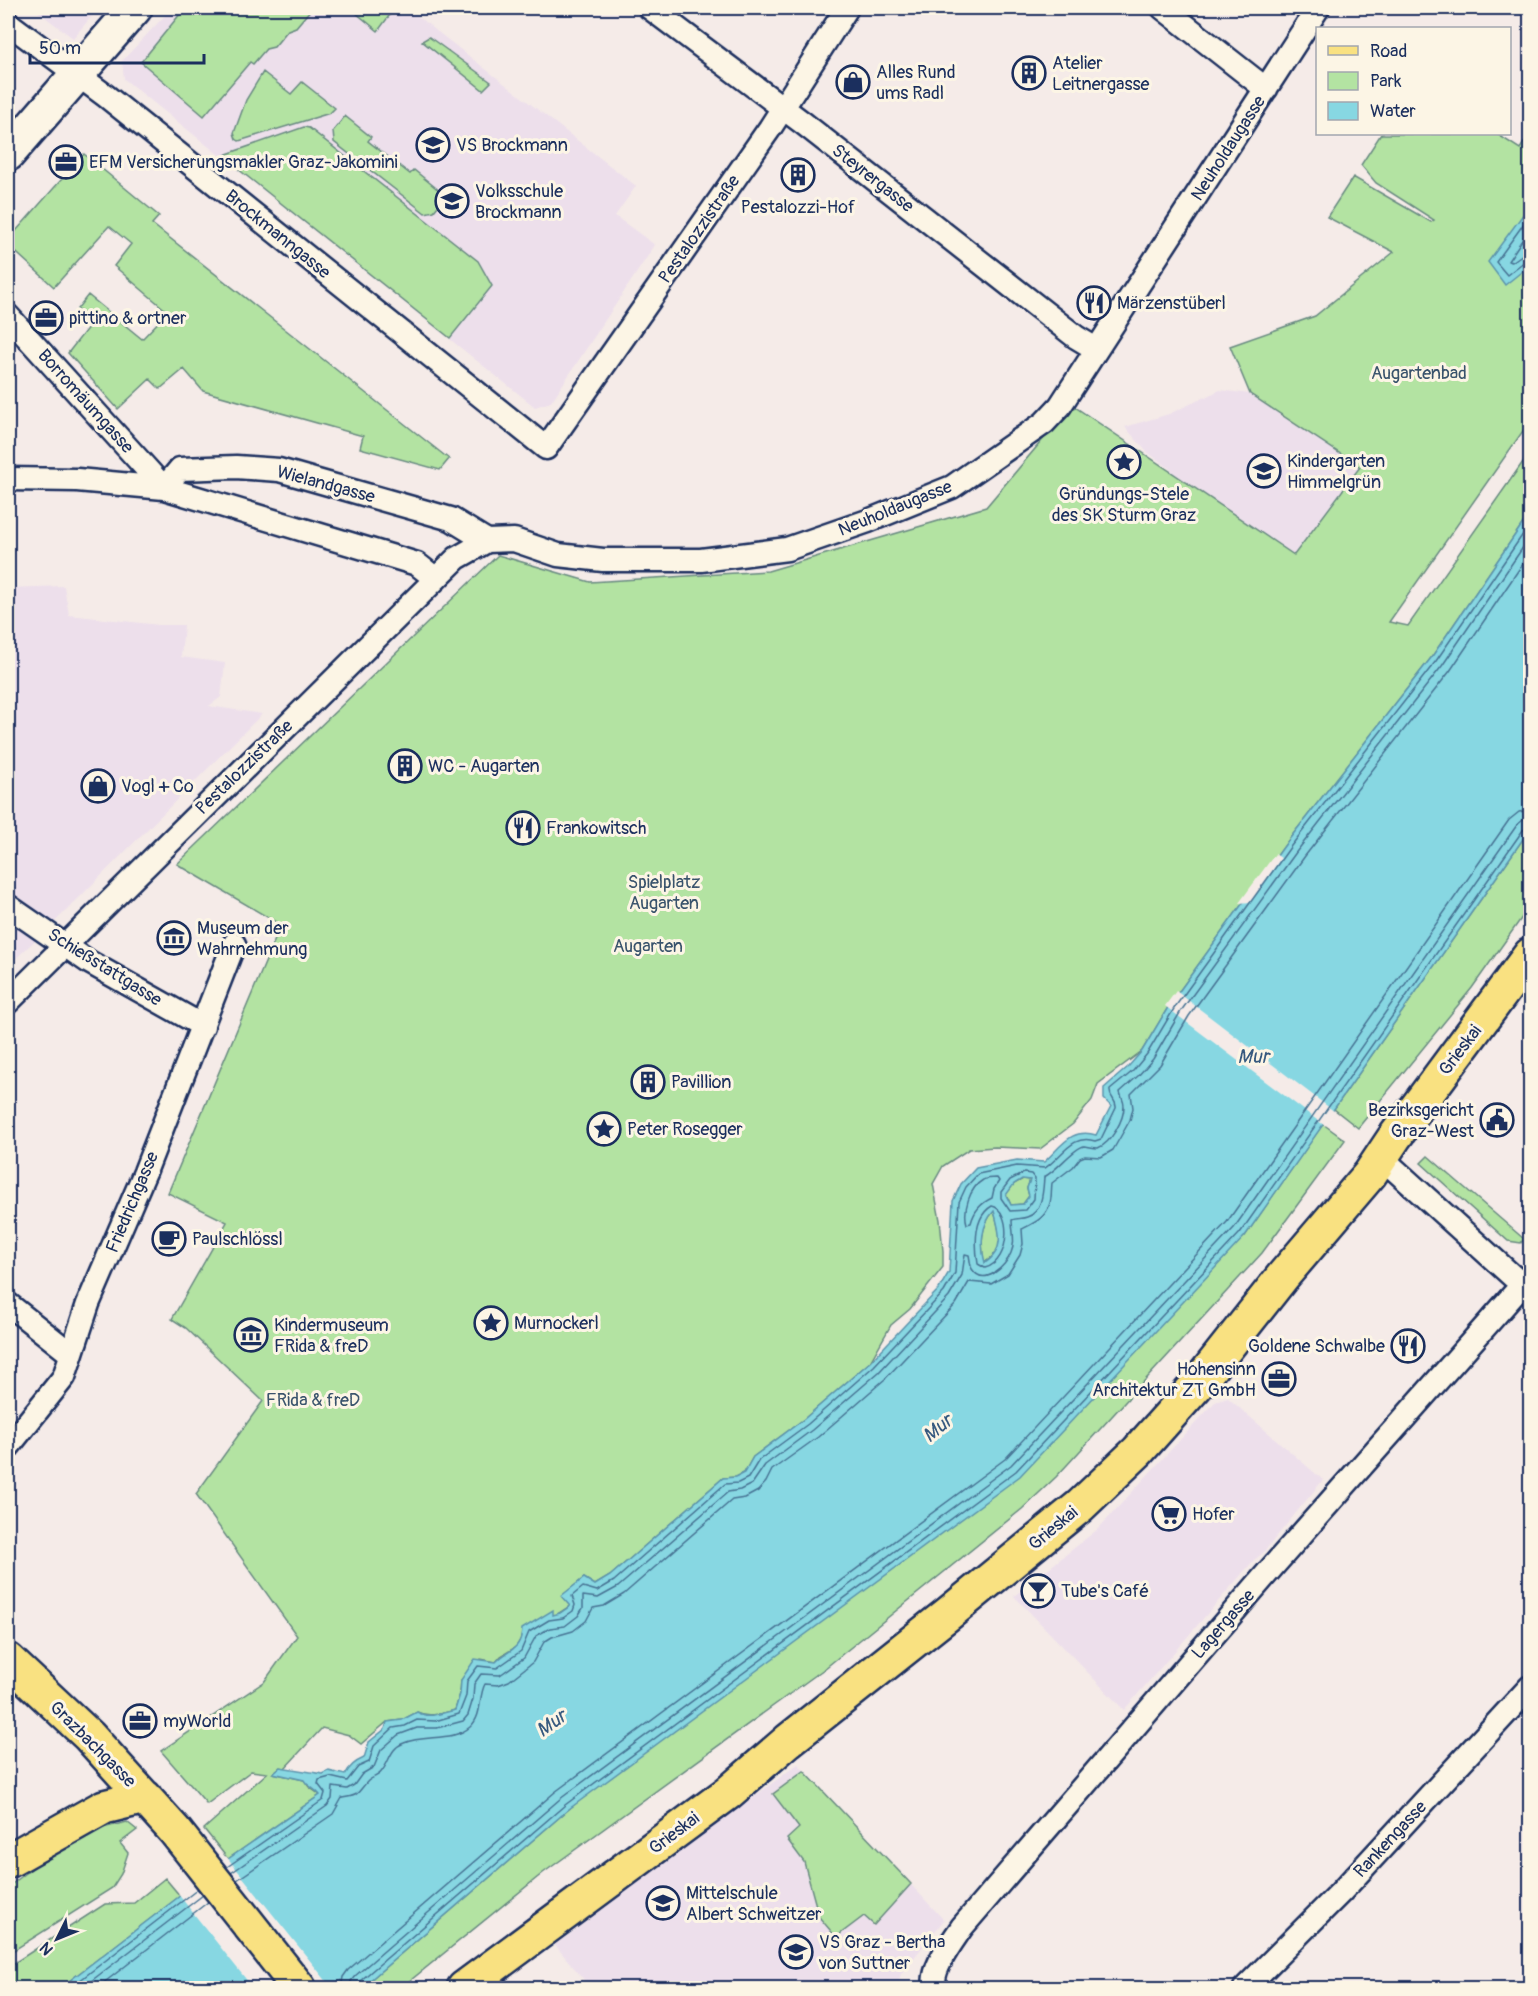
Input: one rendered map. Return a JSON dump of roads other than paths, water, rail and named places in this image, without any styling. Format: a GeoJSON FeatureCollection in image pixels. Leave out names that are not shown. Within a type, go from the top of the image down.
{"type":"FeatureCollection","features":[{"type":"Feature","properties":{"kind":"main road"},"geometry":{"type":"LineString","coordinates":[[8,154],[135,8]]}},
{"type":"Feature","properties":{"kind":"main road","name":"Grieskai"},"geometry":{"type":"LineString","coordinates":[[464,1989],[728,1792],[1080,1506],[1138,1451],[1197,1386],[1382,1158],[1394,1138],[1530,955]]}},
{"type":"Feature","properties":{"kind":"main road","name":"Grazbachgasse"},"geometry":{"type":"LineString","coordinates":[[8,1660],[89,1737],[145,1797],[175,1831],[299,1989]]}},
{"type":"Feature","properties":{"kind":"main road"},"geometry":{"type":"LineString","coordinates":[[8,1861],[104,1807],[145,1797]]}},
{"type":"Feature","properties":{"kind":"street","name":"Steyrergasse"},"geometry":{"type":"LineString","coordinates":[[650,8],[1076,337],[1096,350]]}},
{"type":"Feature","properties":{"kind":"street","name":"Pestalozzistraße"},"geometry":{"type":"LineString","coordinates":[[546,447],[770,128],[847,8]]}},
{"type":"Feature","properties":{"kind":"street"},"geometry":{"type":"LineString","coordinates":[[1162,8],[1266,89]]}},
{"type":"Feature","properties":{"kind":"street","name":"Neuholdaugasse"},"geometry":{"type":"LineString","coordinates":[[487,541],[514,540],[558,555],[603,561],[701,560],[788,549],[952,488],[1044,423],[1060,406],[1318,8]]}},
{"type":"Feature","properties":{"kind":"street","name":"Brockmanngasse"},"geometry":{"type":"LineString","coordinates":[[8,23],[76,74],[546,447]]}},
{"type":"Feature","properties":{"kind":"street","name":"Borromäumgasse"},"geometry":{"type":"LineString","coordinates":[[8,316],[164,488]]}},
{"type":"Feature","properties":{"kind":"street","name":"Wielandgasse"},"geometry":{"type":"LineString","coordinates":[[164,488],[180,469],[236,467],[279,470],[451,519],[487,541]]}},
{"type":"Feature","properties":{"kind":"street"},"geometry":{"type":"LineString","coordinates":[[8,479],[77,480],[164,488],[417,564],[435,579]]}},
{"type":"Feature","properties":{"kind":"street","name":"Pestalozzistraße"},"geometry":{"type":"LineString","coordinates":[[8,1002],[435,579],[457,558],[487,541]]}},
{"type":"Feature","properties":{"kind":"street","name":"Schießstattgasse"},"geometry":{"type":"LineString","coordinates":[[8,906],[89,962],[203,1026]]}},
{"type":"Feature","properties":{"kind":"street","name":"Friedrichgasse"},"geometry":{"type":"LineString","coordinates":[[8,1447],[64,1377],[88,1304],[145,1172],[234,944]]}},
{"type":"Feature","properties":{"kind":"street"},"geometry":{"type":"LineString","coordinates":[[1382,1158],[1528,1284]]}},
{"type":"Feature","properties":{"kind":"street","name":"Lagergasse"},"geometry":{"type":"LineString","coordinates":[[935,1986],[939,1964],[962,1927],[1275,1564],[1528,1284]]}},
{"type":"Feature","properties":{"kind":"street"},"geometry":{"type":"LineString","coordinates":[[8,1304],[71,1354]]}},
{"type":"Feature","properties":{"kind":"street","name":"Rankengasse"},"geometry":{"type":"LineString","coordinates":[[1245,1989],[1340,1893],[1530,1687]]}},
{"type":"Feature","properties":{"kind":"water"},"geometry":{"type":"Polygon","coordinates":[[[1530,205],[1530,265],[1505,285],[1488,262],[1530,205]]]}},
{"type":"Feature","properties":{"kind":"water","name":"Mur"},"geometry":{"type":"Polygon","coordinates":[[[1530,513],[1530,829],[1245,1236],[1020,1476],[569,1809],[361,1988],[60,1988],[228,1859],[320,1795],[304,1780],[273,1773],[280,1767],[323,1774],[329,1771],[345,1775],[353,1765],[364,1758],[369,1742],[385,1729],[387,1722],[402,1720],[417,1712],[431,1715],[455,1710],[461,1680],[475,1659],[496,1662],[516,1646],[522,1629],[553,1610],[553,1615],[570,1606],[561,1596],[584,1578],[595,1585],[610,1576],[723,1478],[736,1477],[744,1473],[753,1457],[804,1419],[870,1362],[939,1289],[949,1272],[953,1201],[961,1184],[976,1168],[1017,1160],[1044,1162],[1073,1136],[1087,1133],[1096,1135],[1111,1106],[1104,1099],[1104,1088],[1142,1051],[1170,1004],[1287,842],[1431,658],[1530,513]],[[1022,1179],[1014,1184],[1006,1195],[1011,1205],[1023,1204],[1029,1196],[1027,1188],[1030,1180],[1022,1179]],[[994,1211],[984,1229],[982,1249],[985,1263],[996,1252],[998,1246],[999,1233],[994,1211]]]}},
{"type":"Feature","properties":{"kind":"place","name":"Atelier Leitnergasse"},"geometry":{"type":"Point","coordinates":[1029,73]}},
{"type":"Feature","properties":{"kind":"place","name":"Alles Rund ums Radl"},"geometry":{"type":"Point","coordinates":[853,82]}},
{"type":"Feature","properties":{"kind":"place","name":"VS Brockmann"},"geometry":{"type":"Point","coordinates":[433,145]}},
{"type":"Feature","properties":{"kind":"place","name":"EFM Versicherungsmakler Graz-Jakomini"},"geometry":{"type":"Point","coordinates":[66,162]}},
{"type":"Feature","properties":{"kind":"place","name":"Pestalozzi-Hof"},"geometry":{"type":"Point","coordinates":[798,175]}},
{"type":"Feature","properties":{"kind":"place","name":"Volksschule Brockmann"},"geometry":{"type":"Point","coordinates":[452,201]}},
{"type":"Feature","properties":{"kind":"place","name":"Märzenstüberl"},"geometry":{"type":"Point","coordinates":[1094,303]}},
{"type":"Feature","properties":{"kind":"place","name":"pittino & ortner"},"geometry":{"type":"Point","coordinates":[46,318]}},
{"type":"Feature","properties":{"kind":"place","name":"Gründungs-Stele des SK Sturm Graz"},"geometry":{"type":"Point","coordinates":[1124,462]}},
{"type":"Feature","properties":{"kind":"place","name":"Kindergarten Himmelgrün"},"geometry":{"type":"Point","coordinates":[1264,471]}},
{"type":"Feature","properties":{"kind":"place","name":"WC - Augarten"},"geometry":{"type":"Point","coordinates":[405,766]}},
{"type":"Feature","properties":{"kind":"place","name":"Vogl + Co"},"geometry":{"type":"Point","coordinates":[98,786]}},
{"type":"Feature","properties":{"kind":"place","name":"Frankowitsch"},"geometry":{"type":"Point","coordinates":[523,828]}},
{"type":"Feature","properties":{"kind":"place","name":"Museum der Wahrnehmung"},"geometry":{"type":"Point","coordinates":[174,938]}},
{"type":"Feature","properties":{"kind":"place","name":"Pavillion"},"geometry":{"type":"Point","coordinates":[648,1082]}},
{"type":"Feature","properties":{"kind":"place","name":"Bezirksgericht Graz-West"},"geometry":{"type":"Point","coordinates":[1497,1120]}},
{"type":"Feature","properties":{"kind":"place","name":"Peter Rosegger"},"geometry":{"type":"Point","coordinates":[604,1129]}},
{"type":"Feature","properties":{"kind":"place","name":"Paulschlössl"},"geometry":{"type":"Point","coordinates":[169,1239]}},
{"type":"Feature","properties":{"kind":"place","name":"Murnockerl"},"geometry":{"type":"Point","coordinates":[491,1323]}},
{"type":"Feature","properties":{"kind":"place","name":"Kindermuseum FRida & freD"},"geometry":{"type":"Point","coordinates":[251,1335]}},
{"type":"Feature","properties":{"kind":"place","name":"Goldene Schwalbe"},"geometry":{"type":"Point","coordinates":[1408,1346]}},
{"type":"Feature","properties":{"kind":"place","name":"Hohensinn Architektur ZT GmbH"},"geometry":{"type":"Point","coordinates":[1279,1379]}},
{"type":"Feature","properties":{"kind":"place","name":"Hofer"},"geometry":{"type":"Point","coordinates":[1169,1514]}},
{"type":"Feature","properties":{"kind":"place","name":"Tube's Café"},"geometry":{"type":"Point","coordinates":[1038,1591]}},
{"type":"Feature","properties":{"kind":"place","name":"myWorld"},"geometry":{"type":"Point","coordinates":[140,1721]}},
{"type":"Feature","properties":{"kind":"place","name":"Mittelschule Albert Schweitzer"},"geometry":{"type":"Point","coordinates":[663,1903]}},
{"type":"Feature","properties":{"kind":"place","name":"VS Graz - Bertha von Suttner"},"geometry":{"type":"Point","coordinates":[796,1952]}},
{"type":"Feature","properties":{"kind":"park label","name":"Augartenbad"},"geometry":{"type":"Point","coordinates":[1419,373]}},
{"type":"Feature","properties":{"kind":"park label","name":"Spielplatz Augarten"},"geometry":{"type":"Point","coordinates":[664,892]}},
{"type":"Feature","properties":{"kind":"park label","name":"Augarten"},"geometry":{"type":"Point","coordinates":[648,946]}},
{"type":"Feature","properties":{"kind":"park label","name":"FRida & freD"},"geometry":{"type":"Point","coordinates":[313,1400]}}]}
